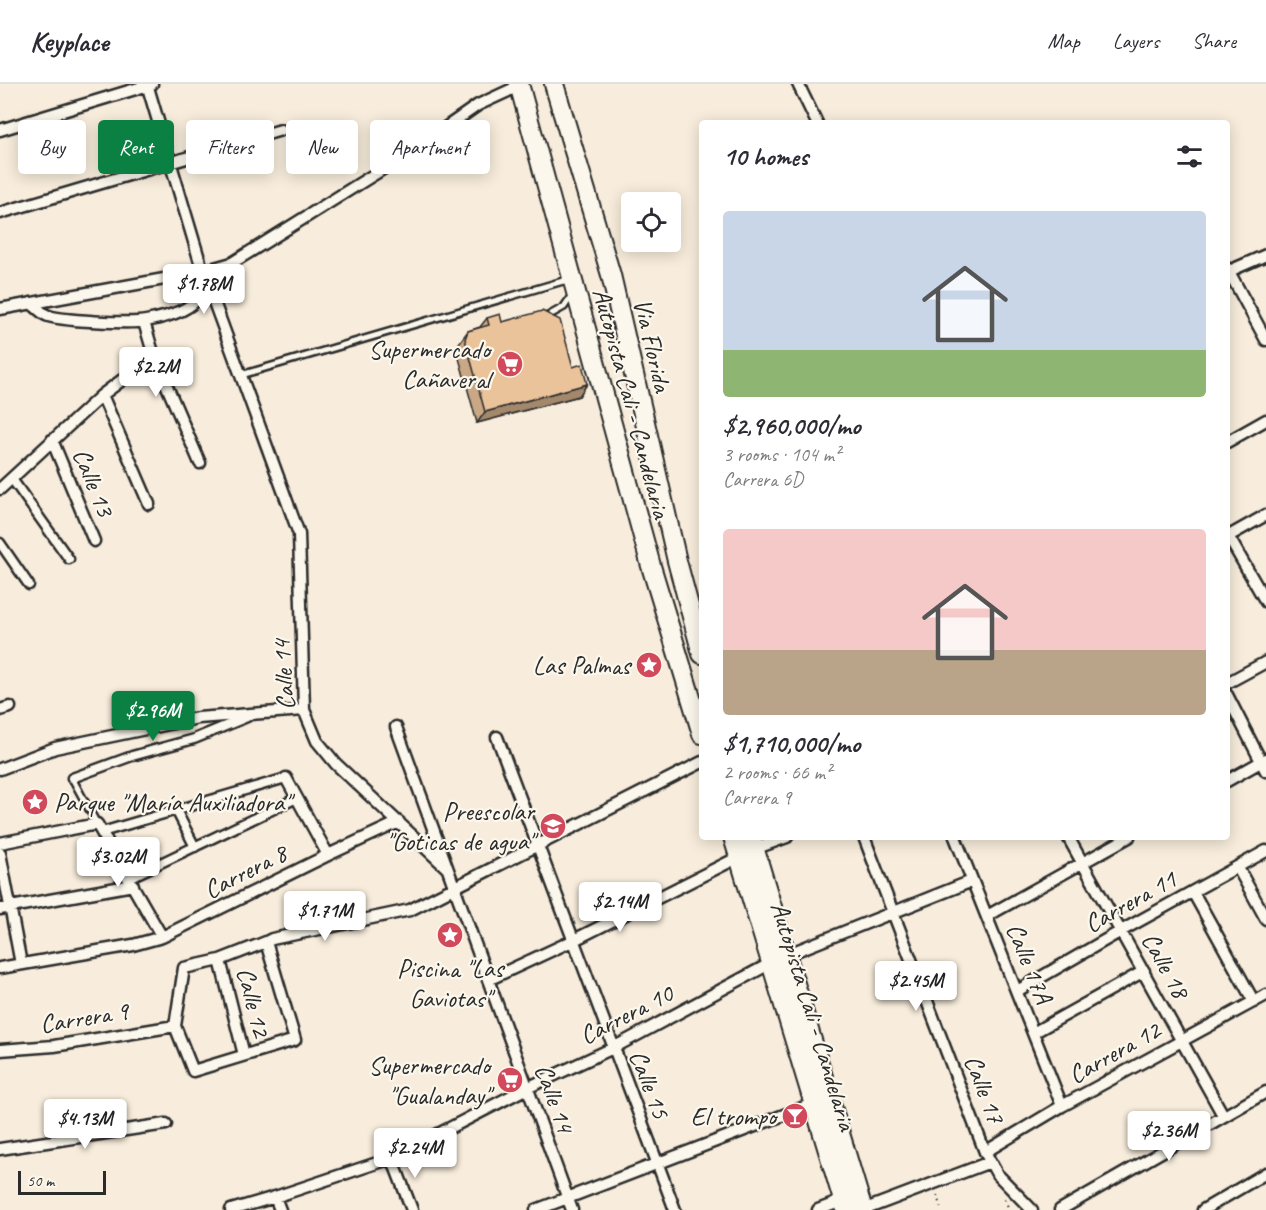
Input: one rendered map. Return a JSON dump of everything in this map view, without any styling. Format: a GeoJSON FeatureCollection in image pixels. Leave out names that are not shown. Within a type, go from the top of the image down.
{"type":"FeatureCollection","features":[{"type":"Feature","properties":{"kind":"main road","name":"Via Florida"},"geometry":{"type":"LineString","coordinates":[[554,84],[610,275],[677,561],[699,643]]}},
{"type":"Feature","properties":{"kind":"main road","name":"Autopista Cali - Candelaria"},"geometry":{"type":"LineString","coordinates":[[519,85],[651,566],[699,724]]}},
{"type":"Feature","properties":{"kind":"main road","name":"Autopista Cali - Candelaria"},"geometry":{"type":"LineString","coordinates":[[748,848],[779,959],[814,1103],[845,1205]]}},
{"type":"Feature","properties":{"kind":"main road"},"geometry":{"type":"LineString","coordinates":[[779,959],[863,1210]]}},
{"type":"Feature","properties":{"kind":"street"},"geometry":{"type":"LineString","coordinates":[[0,130],[149,84]]}},
{"type":"Feature","properties":{"kind":"street","name":"Calle 14"},"geometry":{"type":"LineString","coordinates":[[149,84],[159,120]]}},
{"type":"Feature","properties":{"kind":"street"},"geometry":{"type":"LineString","coordinates":[[798,84],[816,120]]}},
{"type":"Feature","properties":{"kind":"street"},"geometry":{"type":"LineString","coordinates":[[0,309],[200,273],[232,263],[415,149],[478,105],[519,85]]}},
{"type":"Feature","properties":{"kind":"street"},"geometry":{"type":"LineString","coordinates":[[174,161],[281,130]]}},
{"type":"Feature","properties":{"kind":"street","name":"Calle 14"},"geometry":{"type":"LineString","coordinates":[[174,173],[200,273],[241,375],[299,534],[304,710],[317,741],[336,764],[447,868],[572,1210]]}},
{"type":"Feature","properties":{"kind":"street"},"geometry":{"type":"LineString","coordinates":[[0,213],[131,174]]}},
{"type":"Feature","properties":{"kind":"street"},"geometry":{"type":"LineString","coordinates":[[1230,270],[1266,255]]}},
{"type":"Feature","properties":{"kind":"street"},"geometry":{"type":"LineString","coordinates":[[31,303],[46,315],[65,320],[144,322],[169,315],[192,304],[201,291],[200,273]]}},
{"type":"Feature","properties":{"kind":"street"},"geometry":{"type":"LineString","coordinates":[[1230,275],[1266,340]]}},
{"type":"Feature","properties":{"kind":"street"},"geometry":{"type":"LineString","coordinates":[[144,322],[154,356],[200,463]]}},
{"type":"Feature","properties":{"kind":"street"},"geometry":{"type":"LineString","coordinates":[[0,489],[102,395],[154,356]]}},
{"type":"Feature","properties":{"kind":"street"},"geometry":{"type":"LineString","coordinates":[[102,395],[149,504]]}},
{"type":"Feature","properties":{"kind":"street"},"geometry":{"type":"LineString","coordinates":[[1230,438],[1266,420]]}},
{"type":"Feature","properties":{"kind":"street","name":"Calle 13"},"geometry":{"type":"LineString","coordinates":[[52,440],[94,542]]}},
{"type":"Feature","properties":{"kind":"street"},"geometry":{"type":"LineString","coordinates":[[12,479],[69,559]]}},
{"type":"Feature","properties":{"kind":"street"},"geometry":{"type":"LineString","coordinates":[[1230,535],[1266,515]]}},
{"type":"Feature","properties":{"kind":"street"},"geometry":{"type":"LineString","coordinates":[[1230,539],[1266,602]]}},
{"type":"Feature","properties":{"kind":"street"},"geometry":{"type":"LineString","coordinates":[[0,543],[29,585]]}},
{"type":"Feature","properties":{"kind":"street"},"geometry":{"type":"LineString","coordinates":[[1230,681],[1266,662]]}},
{"type":"Feature","properties":{"kind":"street"},"geometry":{"type":"LineString","coordinates":[[1230,701],[1264,764],[1230,780]]}},
{"type":"Feature","properties":{"kind":"street"},"geometry":{"type":"LineString","coordinates":[[0,769],[54,747],[198,718],[304,710]]}},
{"type":"Feature","properties":{"kind":"street"},"geometry":{"type":"LineString","coordinates":[[72,778],[132,756],[194,739],[250,715]]}},
{"type":"Feature","properties":{"kind":"street"},"geometry":{"type":"LineString","coordinates":[[396,726],[447,868]]}},
{"type":"Feature","properties":{"kind":"street","name":"Calle 15"},"geometry":{"type":"LineString","coordinates":[[497,737],[675,1210]]}},
{"type":"Feature","properties":{"kind":"street"},"geometry":{"type":"LineString","coordinates":[[267,942],[295,1040],[193,1071],[175,1026],[184,968],[220,960],[267,942],[352,921],[410,910],[699,764]]}},
{"type":"Feature","properties":{"kind":"street"},"geometry":{"type":"LineString","coordinates":[[0,843],[100,828],[176,810],[286,778],[328,855]]}},
{"type":"Feature","properties":{"kind":"street"},"geometry":{"type":"LineString","coordinates":[[6,908],[131,881],[297,798]]}},
{"type":"Feature","properties":{"kind":"street"},"geometry":{"type":"LineString","coordinates":[[176,810],[195,847]]}},
{"type":"Feature","properties":{"kind":"street","name":"Carrera 8"},"geometry":{"type":"LineString","coordinates":[[0,968],[133,945],[162,937],[399,822]]}},
{"type":"Feature","properties":{"kind":"street"},"geometry":{"type":"LineString","coordinates":[[100,828],[162,937]]}},
{"type":"Feature","properties":{"kind":"street"},"geometry":{"type":"LineString","coordinates":[[488,980],[572,941],[748,848],[776,840]]}},
{"type":"Feature","properties":{"kind":"street","name":"Calle 17"},"geometry":{"type":"LineString","coordinates":[[865,840],[988,1157],[997,1174],[1032,1210]]}},
{"type":"Feature","properties":{"kind":"street","name":"Calle 17A"},"geometry":{"type":"LineString","coordinates":[[956,840],[1062,1106]]}},
{"type":"Feature","properties":{"kind":"street","name":"Calle 18"},"geometry":{"type":"LineString","coordinates":[[1070,840],[1223,1115]]}},
{"type":"Feature","properties":{"kind":"street"},"geometry":{"type":"LineString","coordinates":[[987,916],[1124,840]]}},
{"type":"Feature","properties":{"kind":"street","name":"Carrera 11"},"geometry":{"type":"LineString","coordinates":[[1017,991],[1266,851]]}},
{"type":"Feature","properties":{"kind":"street"},"geometry":{"type":"LineString","coordinates":[[0,853],[6,908],[21,964]]}},
{"type":"Feature","properties":{"kind":"street"},"geometry":{"type":"LineString","coordinates":[[1238,868],[1266,919]]}},
{"type":"Feature","properties":{"kind":"street","name":"Carrera 10"},"geometry":{"type":"LineString","coordinates":[[231,1210],[392,1158],[527,1088],[613,1048],[779,959],[972,881]]}},
{"type":"Feature","properties":{"kind":"street"},"geometry":{"type":"LineString","coordinates":[[1193,892],[1254,1002]]}},
{"type":"Feature","properties":{"kind":"street","name":"Calle 12"},"geometry":{"type":"LineString","coordinates":[[220,960],[244,1055]]}},
{"type":"Feature","properties":{"kind":"street"},"geometry":{"type":"LineString","coordinates":[[1033,1033],[1144,971]]}},
{"type":"Feature","properties":{"kind":"street","name":"Carrera 12"},"geometry":{"type":"LineString","coordinates":[[863,1210],[933,1183],[988,1157],[1062,1106],[1266,995]]}},
{"type":"Feature","properties":{"kind":"street","name":"Carrera 9"},"geometry":{"type":"LineString","coordinates":[[0,1050],[54,1046],[175,1026]]}},
{"type":"Feature","properties":{"kind":"street"},"geometry":{"type":"LineString","coordinates":[[1060,1210],[1266,1092]]}},
{"type":"Feature","properties":{"kind":"street"},"geometry":{"type":"LineString","coordinates":[[536,1210],[814,1103]]}},
{"type":"Feature","properties":{"kind":"street"},"geometry":{"type":"LineString","coordinates":[[0,1149],[166,1124]]}},
{"type":"Feature","properties":{"kind":"street"},"geometry":{"type":"LineString","coordinates":[[392,1158],[412,1210]]}},
{"type":"Feature","properties":{"kind":"street"},"geometry":{"type":"LineString","coordinates":[[1203,1210],[1266,1173]]}},
{"type":"Feature","properties":{"kind":"street"},"geometry":{"type":"LineString","coordinates":[[275,1197],[280,1210]]}},
{"type":"Feature","properties":{"kind":"street"},"geometry":{"type":"LineString","coordinates":[[818,1210],[845,1205]]}},
{"type":"Feature","properties":{"kind":"lane"},"geometry":{"type":"LineString","coordinates":[[540,318],[559,312],[573,285]]}},
{"type":"Feature","properties":{"kind":"lane"},"geometry":{"type":"LineString","coordinates":[[241,375],[573,285]]}},
{"type":"Feature","properties":{"kind":"lane"},"geometry":{"type":"LineString","coordinates":[[72,778],[100,828]]}},
{"type":"Feature","properties":{"kind":"path"},"geometry":{"type":"LineString","coordinates":[[933,1183],[941,1210]]}},
{"type":"Feature","properties":{"kind":"building","name":"Supermercado Cañaveral"},"geometry":{"type":"Polygon","coordinates":[[[542,311],[560,320],[573,367],[582,364],[587,384],[485,412],[465,339],[468,331],[489,325],[487,318],[500,314],[502,322],[542,311]]]}},
{"type":"Feature","properties":{"kind":"place","name":"Supermercado Cañaveral"},"geometry":{"type":"Point","coordinates":[510,364]}},
{"type":"Feature","properties":{"kind":"place","name":"Las Palmas"},"geometry":{"type":"Point","coordinates":[649,665]}},
{"type":"Feature","properties":{"kind":"place","name":"Parque \"María Auxiliadora\""},"geometry":{"type":"Point","coordinates":[35,802]}},
{"type":"Feature","properties":{"kind":"place","name":"Preescolar \"Goticas de agua\""},"geometry":{"type":"Point","coordinates":[553,826]}},
{"type":"Feature","properties":{"kind":"place","name":"Piscina \"Las Gaviotas\""},"geometry":{"type":"Point","coordinates":[450,935]}},
{"type":"Feature","properties":{"kind":"place","name":"Supermercado \"Gualanday\""},"geometry":{"type":"Point","coordinates":[510,1080]}},
{"type":"Feature","properties":{"kind":"place","name":"El trompo"},"geometry":{"type":"Point","coordinates":[795,1116]}}]}
